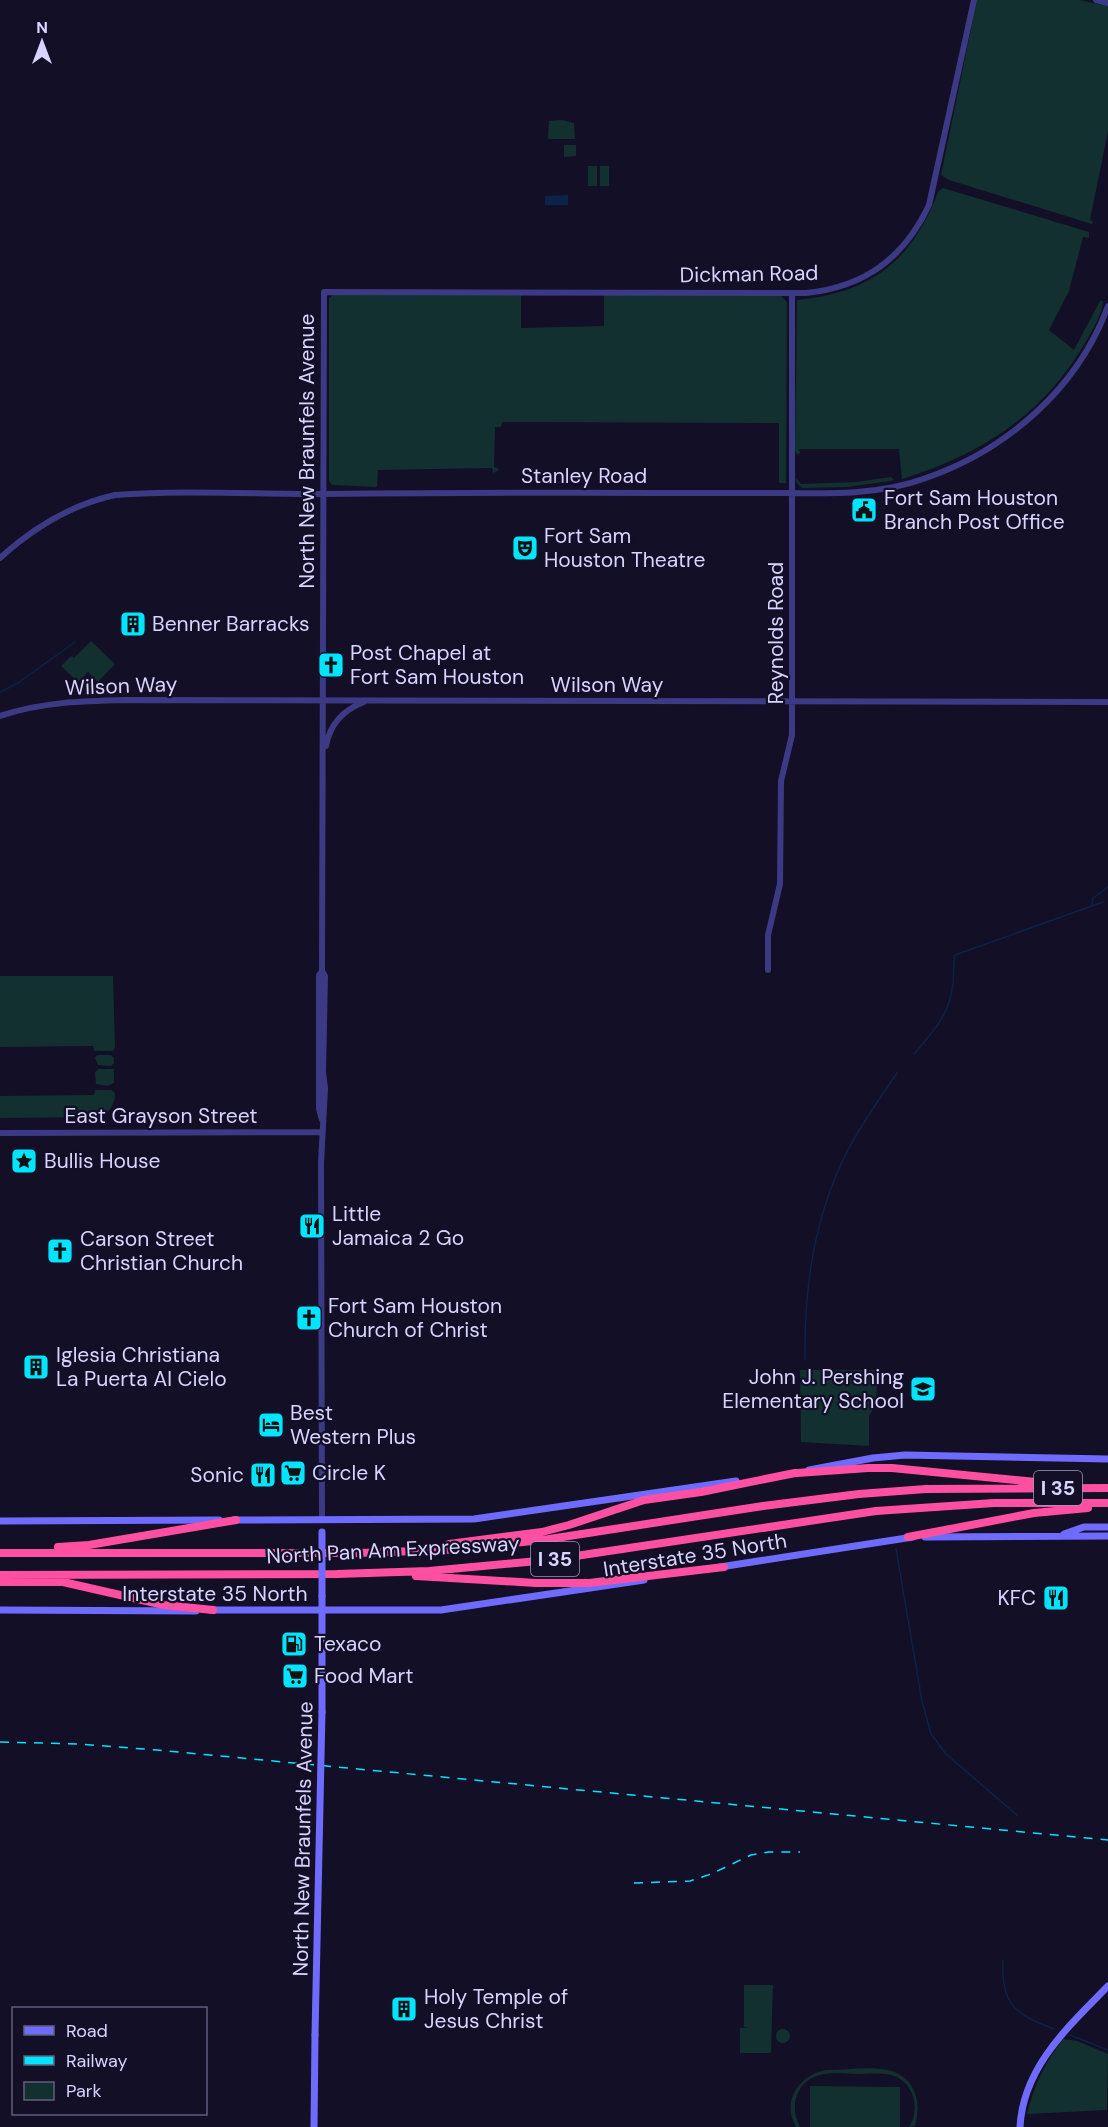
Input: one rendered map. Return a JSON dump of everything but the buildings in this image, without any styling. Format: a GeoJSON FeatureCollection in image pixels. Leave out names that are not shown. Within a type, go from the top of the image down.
{"type":"FeatureCollection","features":[{"type":"Feature","properties":{"kind":"highway"},"geometry":{"type":"LineString","coordinates":[[359,1553],[542,1532],[644,1500],[701,1492],[796,1473],[892,1468],[1108,1488]]}},
{"type":"Feature","properties":{"kind":"highway","name":"North Pan Am Expressway"},"geometry":{"type":"LineString","coordinates":[[0,1550],[359,1553],[445,1550],[507,1545],[815,1499],[926,1489],[1108,1488]]}},
{"type":"Feature","properties":{"kind":"highway","name":"North Pan Am Expressway"},"geometry":{"type":"LineString","coordinates":[[0,1575],[337,1574],[429,1571],[502,1565],[876,1511],[958,1505],[1108,1505]]}},
{"type":"Feature","properties":{"kind":"highway"},"geometry":{"type":"LineString","coordinates":[[908,1538],[1034,1513],[1108,1505]]}},
{"type":"Feature","properties":{"kind":"highway"},"geometry":{"type":"LineString","coordinates":[[0,1550],[89,1545],[236,1520]]}},
{"type":"Feature","properties":{"kind":"highway"},"geometry":{"type":"LineString","coordinates":[[337,1574],[536,1583],[589,1583],[724,1567]]}},
{"type":"Feature","properties":{"kind":"highway"},"geometry":{"type":"LineString","coordinates":[[0,1582],[63,1582],[164,1605],[213,1610]]}},
{"type":"Feature","properties":{"kind":"main road"},"geometry":{"type":"LineString","coordinates":[[0,1521],[474,1519],[796,1473],[822,1466],[892,1456],[971,1455],[1108,1460]]}},
{"type":"Feature","properties":{"kind":"main road","name":"North New Braunfels Avenue"},"geometry":{"type":"LineString","coordinates":[[314,2127],[322,1712],[322,1519]]}},
{"type":"Feature","properties":{"kind":"main road"},"geometry":{"type":"LineString","coordinates":[[1059,1536],[1084,1527],[1108,1527]]}},
{"type":"Feature","properties":{"kind":"main road","name":"Interstate 35 North"},"geometry":{"type":"LineString","coordinates":[[0,1610],[142,1612],[441,1610],[674,1576],[908,1538],[1108,1536]]}},
{"type":"Feature","properties":{"kind":"main road"},"geometry":{"type":"LineString","coordinates":[[1020,2127],[1027,2093],[1045,2055],[1065,2029],[1108,1986]]}},
{"type":"Feature","properties":{"kind":"street","name":"Dickman Road"},"geometry":{"type":"LineString","coordinates":[[324,292],[792,293],[834,289],[861,279],[885,264],[906,243],[929,205],[974,0]]}},
{"type":"Feature","properties":{"kind":"street"},"geometry":{"type":"LineString","coordinates":[[1096,0],[1108,3]]}},
{"type":"Feature","properties":{"kind":"street","name":"North New Braunfels Avenue"},"geometry":{"type":"LineString","coordinates":[[322,1519],[322,1120],[319,1109],[319,975],[322,971],[324,292]]}},
{"type":"Feature","properties":{"kind":"street","name":"Reynolds Road"},"geometry":{"type":"LineString","coordinates":[[768,970],[768,935],[777,905],[780,884],[781,781],[792,735],[792,293]]}},
{"type":"Feature","properties":{"kind":"street","name":"Stanley Road"},"geometry":{"type":"LineString","coordinates":[[0,558],[26,535],[54,517],[83,504],[115,495],[838,494],[903,485],[946,470],[978,455],[1015,431],[1044,405],[1081,360],[1098,331],[1108,306]]}},
{"type":"Feature","properties":{"kind":"street","name":"Wilson Way"},"geometry":{"type":"LineString","coordinates":[[0,716],[44,705],[78,701],[1108,702]]}},
{"type":"Feature","properties":{"kind":"street"},"geometry":{"type":"LineString","coordinates":[[323,768],[332,726],[346,711],[369,701]]}},
{"type":"Feature","properties":{"kind":"street","name":"East Grayson Street"},"geometry":{"type":"LineString","coordinates":[[0,1133],[322,1132]]}},
{"type":"Feature","properties":{"kind":"green space"},"geometry":{"type":"Polygon","coordinates":[[[977,0],[1079,0],[1108,6],[1108,131],[1090,220],[1092,224],[949,180],[941,175],[977,0]]]}},
{"type":"Feature","properties":{"kind":"green space"},"geometry":{"type":"Polygon","coordinates":[[[562,120],[574,123],[575,139],[548,139],[549,121],[562,120]]]}},
{"type":"Feature","properties":{"kind":"green space"},"geometry":{"type":"Polygon","coordinates":[[[564,145],[576,145],[576,156],[564,157],[564,145]]]}},
{"type":"Feature","properties":{"kind":"green space"},"geometry":{"type":"Polygon","coordinates":[[[588,166],[597,166],[597,186],[588,186],[588,166]]]}},
{"type":"Feature","properties":{"kind":"green space"},"geometry":{"type":"Polygon","coordinates":[[[600,166],[609,166],[609,186],[600,186],[600,166]]]}},
{"type":"Feature","properties":{"kind":"green space"},"geometry":{"type":"Polygon","coordinates":[[[943,188],[1089,232],[1089,238],[1083,237],[1069,291],[1049,330],[1074,350],[1100,301],[1103,301],[1094,328],[1068,369],[1050,391],[1007,429],[958,458],[902,479],[899,449],[799,449],[800,453],[797,455],[795,450],[797,300],[847,290],[886,269],[915,237],[928,216],[938,192],[943,188]]]}},
{"type":"Feature","properties":{"kind":"green space"},"geometry":{"type":"Polygon","coordinates":[[[333,295],[521,295],[521,328],[604,326],[604,295],[781,296],[787,302],[786,483],[779,483],[779,423],[502,422],[501,427],[495,427],[494,467],[499,470],[493,473],[492,468],[378,470],[377,487],[332,485],[329,481],[329,298],[333,295]]]}},
{"type":"Feature","properties":{"kind":"green space"},"geometry":{"type":"Polygon","coordinates":[[[891,477],[894,480],[847,487],[802,488],[796,482],[796,478],[801,484],[856,482],[891,477]]]}},
{"type":"Feature","properties":{"kind":"green space"},"geometry":{"type":"Polygon","coordinates":[[[91,641],[115,664],[98,682],[88,672],[78,682],[61,666],[71,656],[74,658],[91,641]]]}},
{"type":"Feature","properties":{"kind":"green space"},"geometry":{"type":"Polygon","coordinates":[[[0,976],[113,976],[115,1048],[113,1051],[94,1051],[93,1046],[0,1047],[0,976]]]}},
{"type":"Feature","properties":{"kind":"green space"},"geometry":{"type":"Polygon","coordinates":[[[97,1055],[111,1055],[114,1063],[111,1066],[98,1065],[95,1058],[97,1055]]]}},
{"type":"Feature","properties":{"kind":"green space"},"geometry":{"type":"Polygon","coordinates":[[[98,1069],[114,1069],[114,1083],[107,1086],[96,1084],[95,1073],[98,1069]]]}},
{"type":"Feature","properties":{"kind":"green space"},"geometry":{"type":"Polygon","coordinates":[[[95,1090],[111,1090],[115,1093],[111,1107],[100,1117],[0,1118],[0,1096],[94,1095],[95,1090]]]}},
{"type":"Feature","properties":{"kind":"green space"},"geometry":{"type":"Polygon","coordinates":[[[800,1370],[880,1370],[876,1404],[869,1416],[869,1446],[801,1442],[800,1370]]]}},
{"type":"Feature","properties":{"kind":"green space"},"geometry":{"type":"Polygon","coordinates":[[[744,1985],[773,1985],[771,2053],[740,2053],[740,2028],[749,2028],[744,2027],[744,1985]]]}},
{"type":"Feature","properties":{"kind":"green space"},"geometry":{"type":"Polygon","coordinates":[[[783,2029],[788,2031],[790,2036],[788,2041],[783,2043],[778,2041],[776,2036],[778,2031],[783,2029]]]}},
{"type":"Feature","properties":{"kind":"green space"},"geometry":{"type":"Polygon","coordinates":[[[1063,2039],[1077,2041],[1108,2054],[1107,2110],[1027,2114],[1041,2075],[1063,2039]]]}},
{"type":"Feature","properties":{"kind":"green space"},"geometry":{"type":"Polygon","coordinates":[[[873,2068],[888,2070],[905,2078],[917,2099],[915,2126],[909,2127],[914,2113],[914,2098],[907,2085],[901,2080],[885,2074],[834,2073],[812,2078],[800,2089],[795,2111],[800,2127],[796,2127],[791,2108],[795,2091],[808,2077],[826,2070],[873,2068]]]}},
{"type":"Feature","properties":{"kind":"green space"},"geometry":{"type":"Polygon","coordinates":[[[810,2086],[900,2087],[900,2127],[810,2127],[810,2086]]]}},
{"type":"Feature","properties":{"kind":"water"},"geometry":{"type":"Polygon","coordinates":[[[568,195],[568,205],[545,205],[545,196],[568,195]]]}},
{"type":"Feature","properties":{"kind":"waterway"},"geometry":{"type":"LineString","coordinates":[[0,692],[18,683],[75,642]]}},
{"type":"Feature","properties":{"kind":"waterway"},"geometry":{"type":"LineString","coordinates":[[1092,905],[1093,898],[1108,887]]}},
{"type":"Feature","properties":{"kind":"waterway"},"geometry":{"type":"LineString","coordinates":[[914,1054],[934,1030],[948,1005],[953,984],[955,955],[1103,902]]}},
{"type":"Feature","properties":{"kind":"waterway"},"geometry":{"type":"LineString","coordinates":[[805,1359],[809,1278],[827,1199],[853,1140],[897,1073]]}},
{"type":"Feature","properties":{"kind":"waterway"},"geometry":{"type":"LineString","coordinates":[[896,1549],[922,1701],[931,1734],[946,1754],[1017,1815]]}},
{"type":"Feature","properties":{"kind":"waterway"},"geometry":{"type":"LineString","coordinates":[[1003,1961],[1005,1988],[1013,2006],[1029,2018],[1054,2029]]}},
{"type":"Feature","properties":{"kind":"waterway"},"geometry":{"type":"LineString","coordinates":[[1070,2035],[1108,2050]]}},
{"type":"Feature","properties":{"kind":"railway"},"geometry":{"type":"LineString","coordinates":[[0,1742],[78,1744],[157,1750],[1108,1840]]}},
{"type":"Feature","properties":{"kind":"railway"},"geometry":{"type":"LineString","coordinates":[[634,1883],[690,1881],[751,1855],[769,1852],[800,1852]]}},
{"type":"Feature","properties":{"kind":"place","name":"Fort Sam Houston Branch Post Office"},"geometry":{"type":"Point","coordinates":[864,510]}},
{"type":"Feature","properties":{"kind":"place","name":"Fort Sam Houston Theatre"},"geometry":{"type":"Point","coordinates":[525,548]}},
{"type":"Feature","properties":{"kind":"place","name":"Benner Barracks"},"geometry":{"type":"Point","coordinates":[133,624]}},
{"type":"Feature","properties":{"kind":"place","name":"Post Chapel at Fort Sam Houston"},"geometry":{"type":"Point","coordinates":[331,665]}},
{"type":"Feature","properties":{"kind":"place","name":"Bullis House"},"geometry":{"type":"Point","coordinates":[24,1161]}},
{"type":"Feature","properties":{"kind":"place","name":"Little Jamaica 2 Go"},"geometry":{"type":"Point","coordinates":[312,1226]}},
{"type":"Feature","properties":{"kind":"place","name":"Carson Street Christian Church"},"geometry":{"type":"Point","coordinates":[60,1251]}},
{"type":"Feature","properties":{"kind":"place","name":"Fort Sam Houston Church of Christ"},"geometry":{"type":"Point","coordinates":[309,1318]}},
{"type":"Feature","properties":{"kind":"place","name":"Iglesia Christiana La Puerta Al Cielo"},"geometry":{"type":"Point","coordinates":[36,1367]}},
{"type":"Feature","properties":{"kind":"place","name":"John J. Pershing Elementary School"},"geometry":{"type":"Point","coordinates":[923,1389]}},
{"type":"Feature","properties":{"kind":"place","name":"Best Western Plus"},"geometry":{"type":"Point","coordinates":[271,1425]}},
{"type":"Feature","properties":{"kind":"place","name":"Circle K"},"geometry":{"type":"Point","coordinates":[293,1473]}},
{"type":"Feature","properties":{"kind":"place","name":"Sonic"},"geometry":{"type":"Point","coordinates":[263,1475]}},
{"type":"Feature","properties":{"kind":"place","name":"KFC"},"geometry":{"type":"Point","coordinates":[1056,1598]}},
{"type":"Feature","properties":{"kind":"place","name":"Texaco"},"geometry":{"type":"Point","coordinates":[294,1644]}},
{"type":"Feature","properties":{"kind":"place","name":"Food Mart"},"geometry":{"type":"Point","coordinates":[295,1676]}},
{"type":"Feature","properties":{"kind":"place","name":"Holy Temple of Jesus Christ"},"geometry":{"type":"Point","coordinates":[404,2009]}}]}
